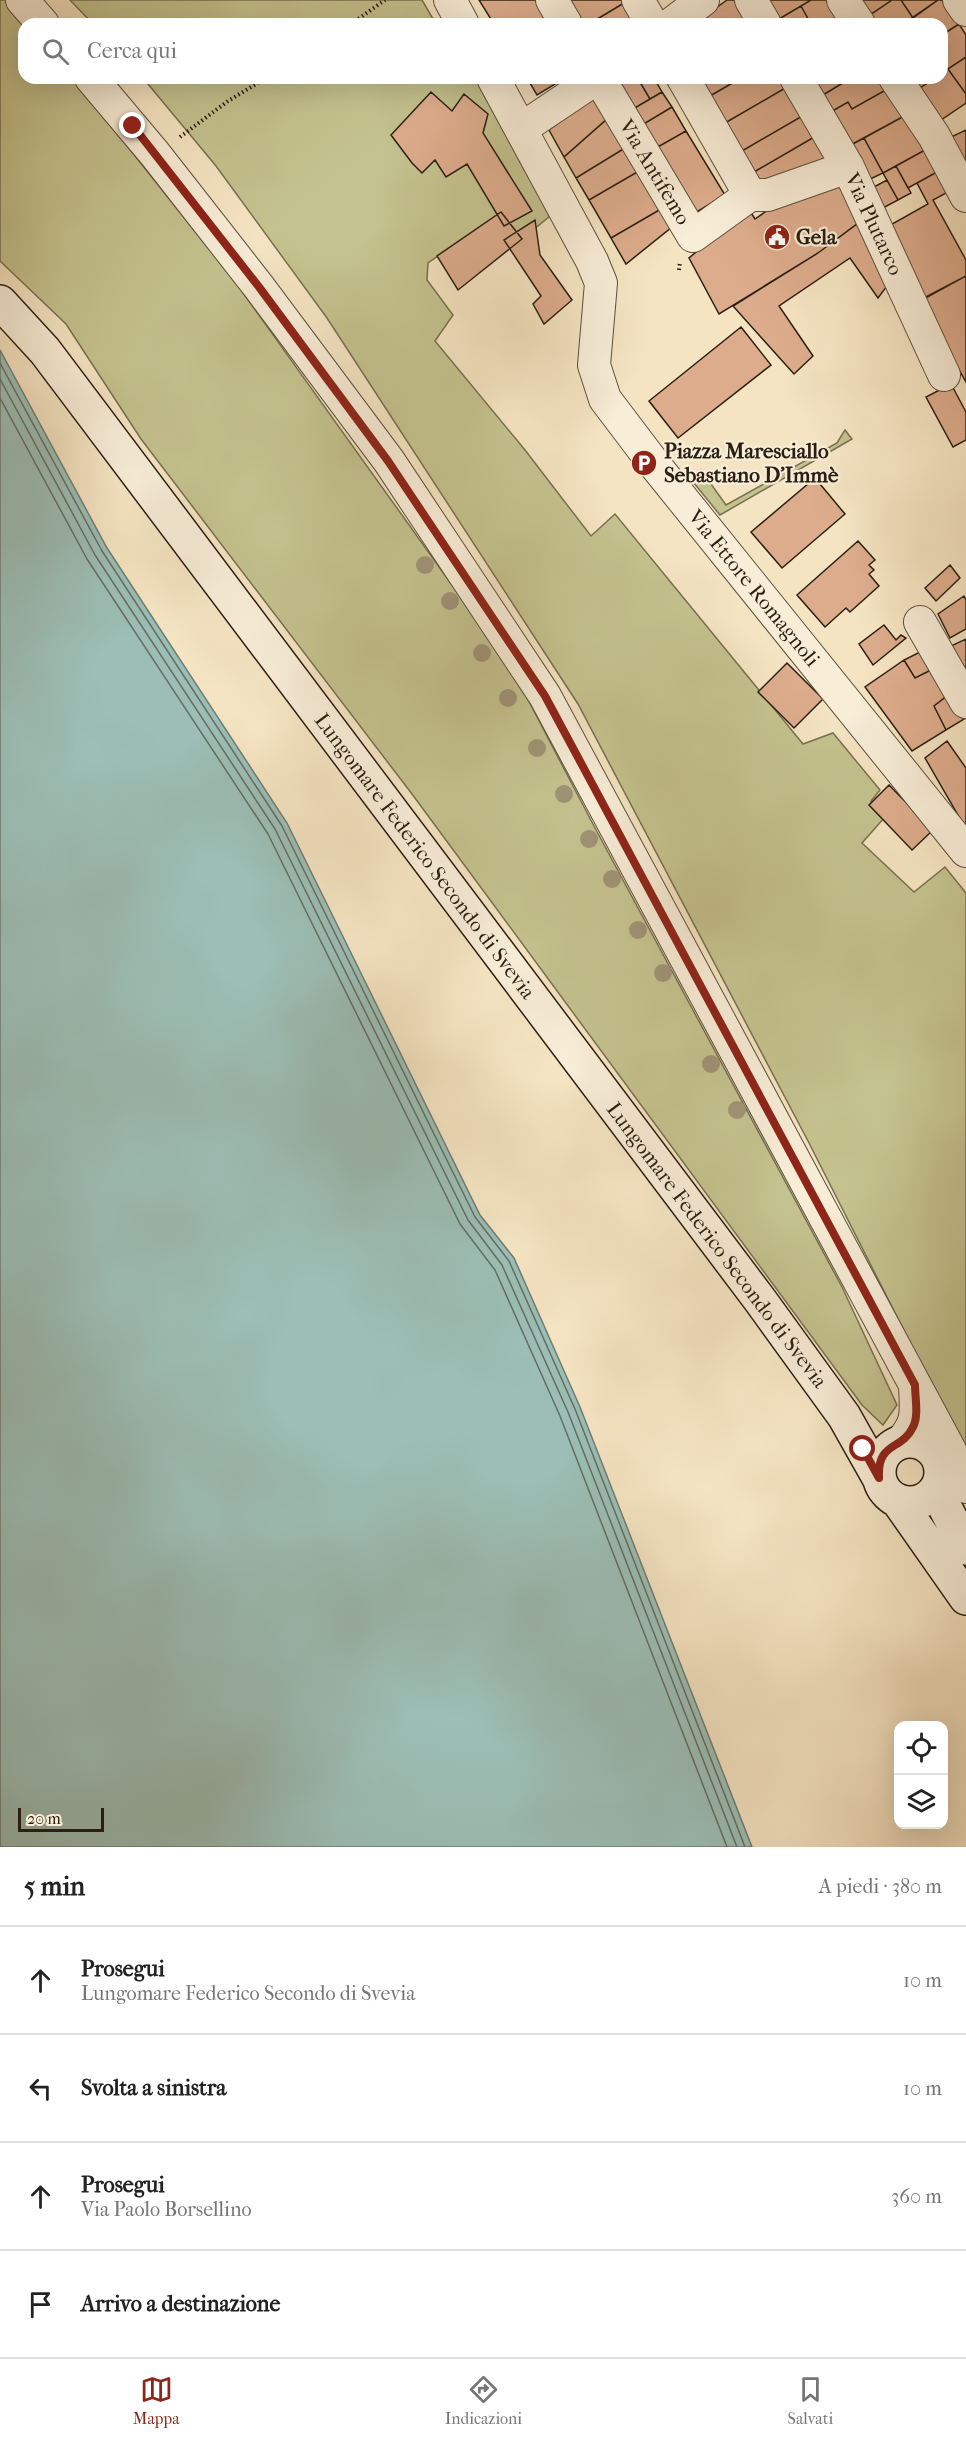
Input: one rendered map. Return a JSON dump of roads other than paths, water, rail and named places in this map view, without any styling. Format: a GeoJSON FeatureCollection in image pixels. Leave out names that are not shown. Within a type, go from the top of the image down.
{"type":"FeatureCollection","features":[{"type":"Feature","properties":{"kind":"street"},"geometry":{"type":"LineString","coordinates":[[22,0],[38,18]]}},
{"type":"Feature","properties":{"kind":"street"},"geometry":{"type":"LineString","coordinates":[[450,0],[460,18]]}},
{"type":"Feature","properties":{"kind":"street"},"geometry":{"type":"LineString","coordinates":[[552,0],[562,18]]}},
{"type":"Feature","properties":{"kind":"street"},"geometry":{"type":"LineString","coordinates":[[638,0],[648,18]]}},
{"type":"Feature","properties":{"kind":"street"},"geometry":{"type":"LineString","coordinates":[[679,18],[703,0]]}},
{"type":"Feature","properties":{"kind":"street"},"geometry":{"type":"LineString","coordinates":[[751,0],[762,18]]}},
{"type":"Feature","properties":{"kind":"street"},"geometry":{"type":"LineString","coordinates":[[843,0],[855,18]]}},
{"type":"Feature","properties":{"kind":"street"},"geometry":{"type":"LineString","coordinates":[[959,0],[966,10]]}},
{"type":"Feature","properties":{"kind":"street"},"geometry":{"type":"LineString","coordinates":[[96,84],[155,154],[259,287],[388,461],[545,696],[950,1450],[951,1489],[966,1548]]}},
{"type":"Feature","properties":{"kind":"street","name":"Via Ettore Romagnoli"},"geometry":{"type":"LineString","coordinates":[[496,84],[592,261],[601,283],[594,365],[605,399],[655,465],[965,849]]}},
{"type":"Feature","properties":{"kind":"street"},"geometry":{"type":"LineString","coordinates":[[521,129],[589,84]]}},
{"type":"Feature","properties":{"kind":"street","name":"Via Antifemo"},"geometry":{"type":"LineString","coordinates":[[602,84],[693,236],[750,195]]}},
{"type":"Feature","properties":{"kind":"street"},"geometry":{"type":"LineString","coordinates":[[686,84],[750,195],[768,195],[848,167]]}},
{"type":"Feature","properties":{"kind":"street","name":"Via Plutarco"},"geometry":{"type":"LineString","coordinates":[[800,84],[848,167],[944,375]]}},
{"type":"Feature","properties":{"kind":"street"},"geometry":{"type":"LineString","coordinates":[[899,84],[934,136],[966,196]]}},
{"type":"Feature","properties":{"kind":"street","name":"Lungomare Federico Secondo di Svevia"},"geometry":{"type":"LineString","coordinates":[[0,302],[45,351],[844,1416],[889,1490],[966,1598]]}},
{"type":"Feature","properties":{"kind":"street"},"geometry":{"type":"LineString","coordinates":[[920,622],[966,702]]}},
{"type":"Feature","properties":{"kind":"street"},"geometry":{"type":"LineString","coordinates":[[915,1385],[916,1417],[913,1428],[881,1459],[889,1490],[909,1503],[919,1502],[951,1489]]}},
{"type":"Feature","properties":{"kind":"street","name":"Lungomare Federico Secondo di Svevia"},"geometry":{"type":"LineString","coordinates":[[844,1416],[872,1437],[898,1443]]}},
{"type":"Feature","properties":{"kind":"street"},"geometry":{"type":"LineString","coordinates":[[933,1419],[936,1453],[951,1489]]}},
{"type":"Feature","properties":{"kind":"street"},"geometry":{"type":"LineString","coordinates":[[898,1443],[921,1442],[936,1453]]}},
{"type":"Feature","properties":{"kind":"water"},"geometry":{"type":"Polygon","coordinates":[[[0,350],[107,548],[287,823],[480,1215],[514,1258],[580,1407],[752,1847],[0,1847],[0,350]]]}},
{"type":"Feature","properties":{"kind":"place","name":"Gela"},"geometry":{"type":"Point","coordinates":[777,237]}},
{"type":"Feature","properties":{"kind":"place","name":"Piazza Maresciallo Sebastiano D'Immè"},"geometry":{"type":"Point","coordinates":[644,463]}}]}
